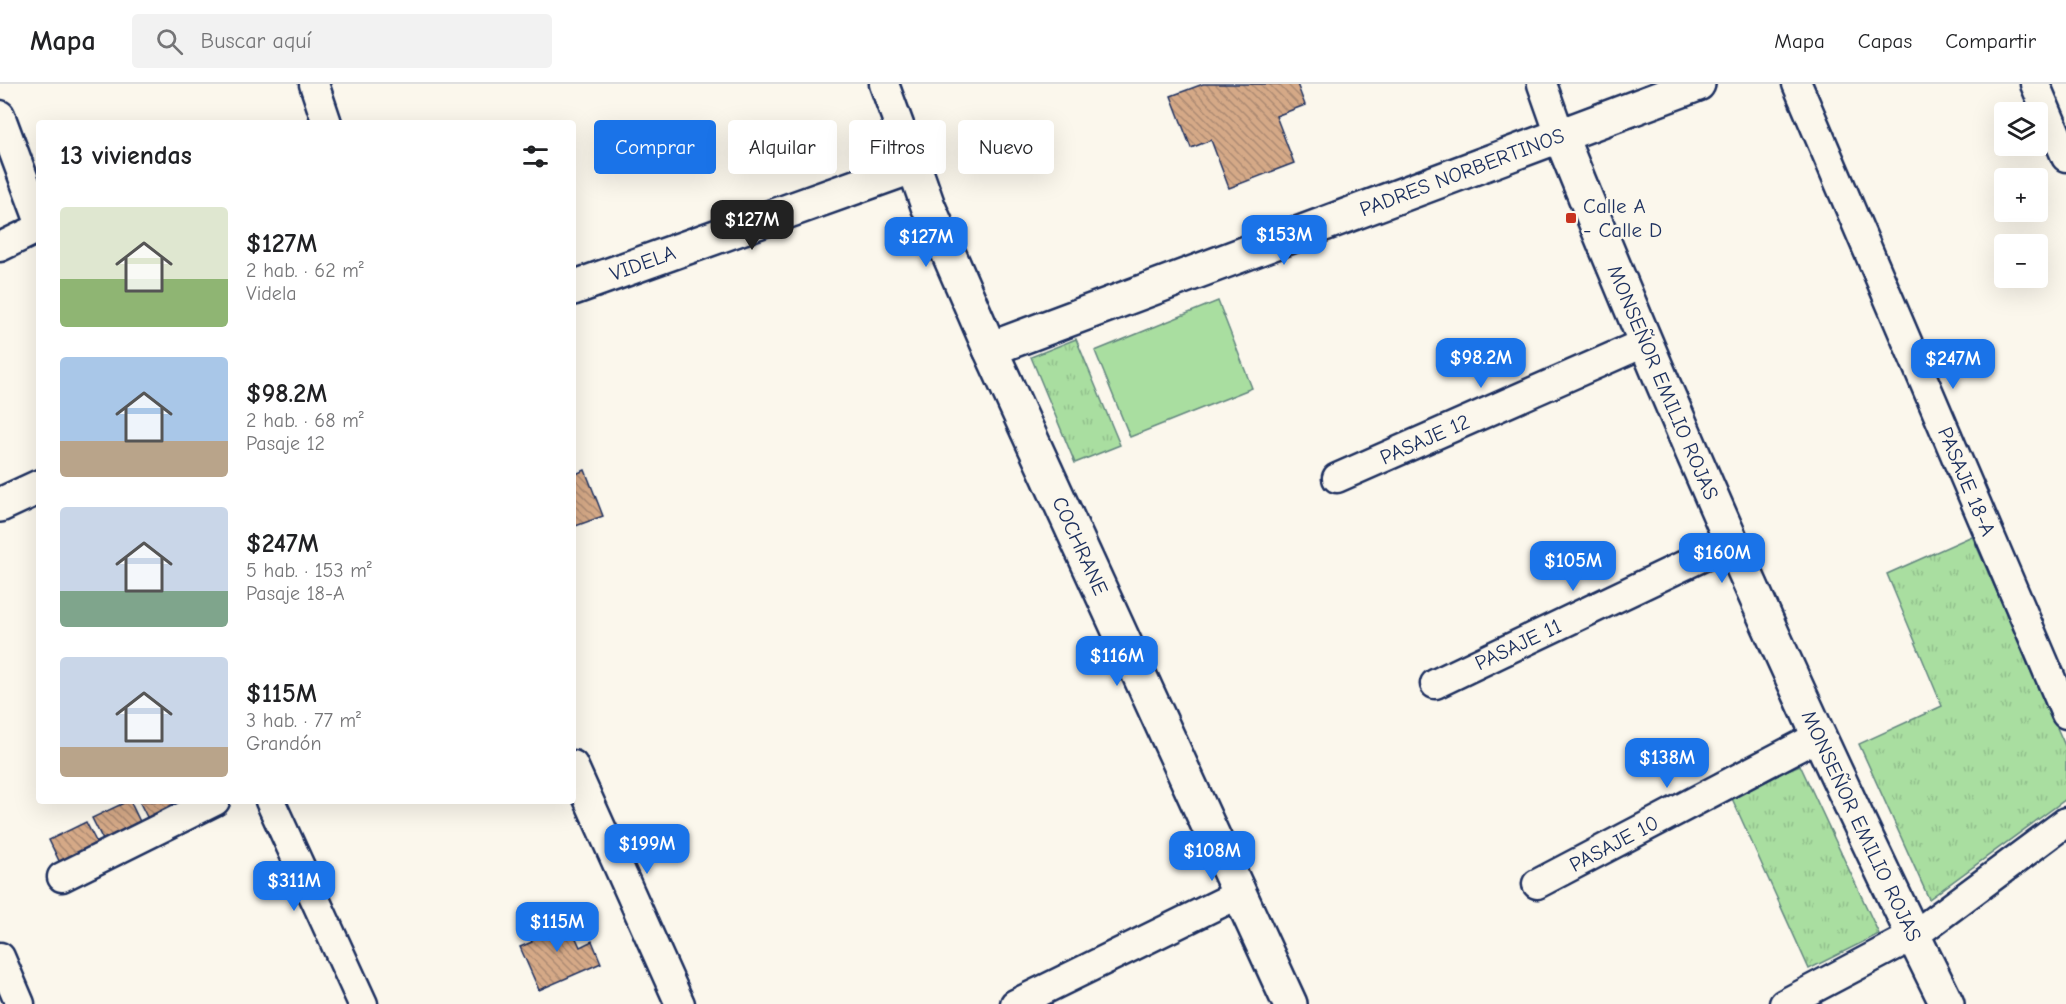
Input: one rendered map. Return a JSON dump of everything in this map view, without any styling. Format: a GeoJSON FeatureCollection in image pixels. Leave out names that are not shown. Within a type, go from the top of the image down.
{"type":"FeatureCollection","features":[{"type":"Feature","properties":{"kind":"street"},"geometry":{"type":"LineString","coordinates":[[314,84],[326,120]]}},
{"type":"Feature","properties":{"kind":"street","name":"COCHRANE"},"geometry":{"type":"LineString","coordinates":[[884,84],[897,120]]}},
{"type":"Feature","properties":{"kind":"street","name":"MONSEÑOR EMILIO ROJAS"},"geometry":{"type":"LineString","coordinates":[[1542,84],[1560,135],[1644,343],[1731,543],[1819,736],[1947,1004]]}},
{"type":"Feature","properties":{"kind":"street","name":"PADRES NORBERTINOS"},"geometry":{"type":"LineString","coordinates":[[990,349],[1698,84]]}},
{"type":"Feature","properties":{"kind":"street","name":"PASAJE 18-A"},"geometry":{"type":"LineString","coordinates":[[1797,84],[2066,714]]}},
{"type":"Feature","properties":{"kind":"street"},"geometry":{"type":"LineString","coordinates":[[2035,84],[2066,157]]}},
{"type":"Feature","properties":{"kind":"street"},"geometry":{"type":"LineString","coordinates":[[0,115],[36,212]]}},
{"type":"Feature","properties":{"kind":"street","name":"VIDELA"},"geometry":{"type":"LineString","coordinates":[[576,287],[892,174]]}},
{"type":"Feature","properties":{"kind":"street","name":"COCHRANE"},"geometry":{"type":"LineString","coordinates":[[917,174],[928,206],[990,349],[1290,1004]]}},
{"type":"Feature","properties":{"kind":"street"},"geometry":{"type":"LineString","coordinates":[[0,247],[36,229]]}},
{"type":"Feature","properties":{"kind":"street","name":"PASAJE 12"},"geometry":{"type":"LineString","coordinates":[[1337,478],[1644,343]]}},
{"type":"Feature","properties":{"kind":"street"},"geometry":{"type":"LineString","coordinates":[[0,505],[36,488]]}},
{"type":"Feature","properties":{"kind":"street","name":"PASAJE 11"},"geometry":{"type":"LineString","coordinates":[[1435,684],[1731,543]]}},
{"type":"Feature","properties":{"kind":"street","name":"PASAJE 10"},"geometry":{"type":"LineString","coordinates":[[1537,884],[1819,736]]}},
{"type":"Feature","properties":{"kind":"street"},"geometry":{"type":"LineString","coordinates":[[576,772],[680,1004]]}},
{"type":"Feature","properties":{"kind":"street"},"geometry":{"type":"LineString","coordinates":[[62,876],[209,804]]}},
{"type":"Feature","properties":{"kind":"street"},"geometry":{"type":"LineString","coordinates":[[271,804],[363,1004]]}},
{"type":"Feature","properties":{"kind":"street"},"geometry":{"type":"LineString","coordinates":[[1784,1004],[1913,936],[2066,822]]}},
{"type":"Feature","properties":{"kind":"street"},"geometry":{"type":"LineString","coordinates":[[1015,1004],[1239,894]]}},
{"type":"Feature","properties":{"kind":"street"},"geometry":{"type":"LineString","coordinates":[[0,957],[20,1004]]}},
{"type":"Feature","properties":{"kind":"green space"},"geometry":{"type":"Polygon","coordinates":[[[1218,301],[1252,388],[1130,437],[1095,351],[1218,301]]]}},
{"type":"Feature","properties":{"kind":"green space"},"geometry":{"type":"Polygon","coordinates":[[[1076,339],[1120,445],[1075,463],[1031,357],[1076,339]]]}},
{"type":"Feature","properties":{"kind":"green space"},"geometry":{"type":"Polygon","coordinates":[[[1972,536],[2066,748],[2066,799],[1929,899],[1859,744],[1942,706],[1887,574],[1972,536]]]}},
{"type":"Feature","properties":{"kind":"green space"},"geometry":{"type":"Polygon","coordinates":[[[1800,765],[1879,934],[1809,969],[1730,794],[1800,765]]]}},
{"type":"Feature","properties":{"kind":"building"},"geometry":{"type":"Polygon","coordinates":[[[1203,84],[1297,84],[1305,105],[1276,116],[1294,163],[1229,188],[1211,140],[1191,148],[1171,96],[1203,84]]]}},
{"type":"Feature","properties":{"kind":"building"},"geometry":{"type":"Polygon","coordinates":[[[585,470],[603,516],[576,526],[576,474],[585,470]]]}},
{"type":"Feature","properties":{"kind":"building"},"geometry":{"type":"Polygon","coordinates":[[[122,804],[131,804],[144,830],[107,848],[92,818],[122,804]]]}},
{"type":"Feature","properties":{"kind":"building"},"geometry":{"type":"Polygon","coordinates":[[[140,804],[181,804],[151,825],[140,804]]]}},
{"type":"Feature","properties":{"kind":"building"},"geometry":{"type":"Polygon","coordinates":[[[86,822],[101,851],[63,869],[49,840],[86,822]]]}},
{"type":"Feature","properties":{"kind":"building"},"geometry":{"type":"Polygon","coordinates":[[[565,914],[580,947],[592,941],[601,963],[539,990],[520,947],[532,942],[527,931],[565,914]]]}},
{"type":"Feature","properties":{"kind":"place","name":"Calle A - Calle D"},"geometry":{"type":"Point","coordinates":[1571,218]}}]}
